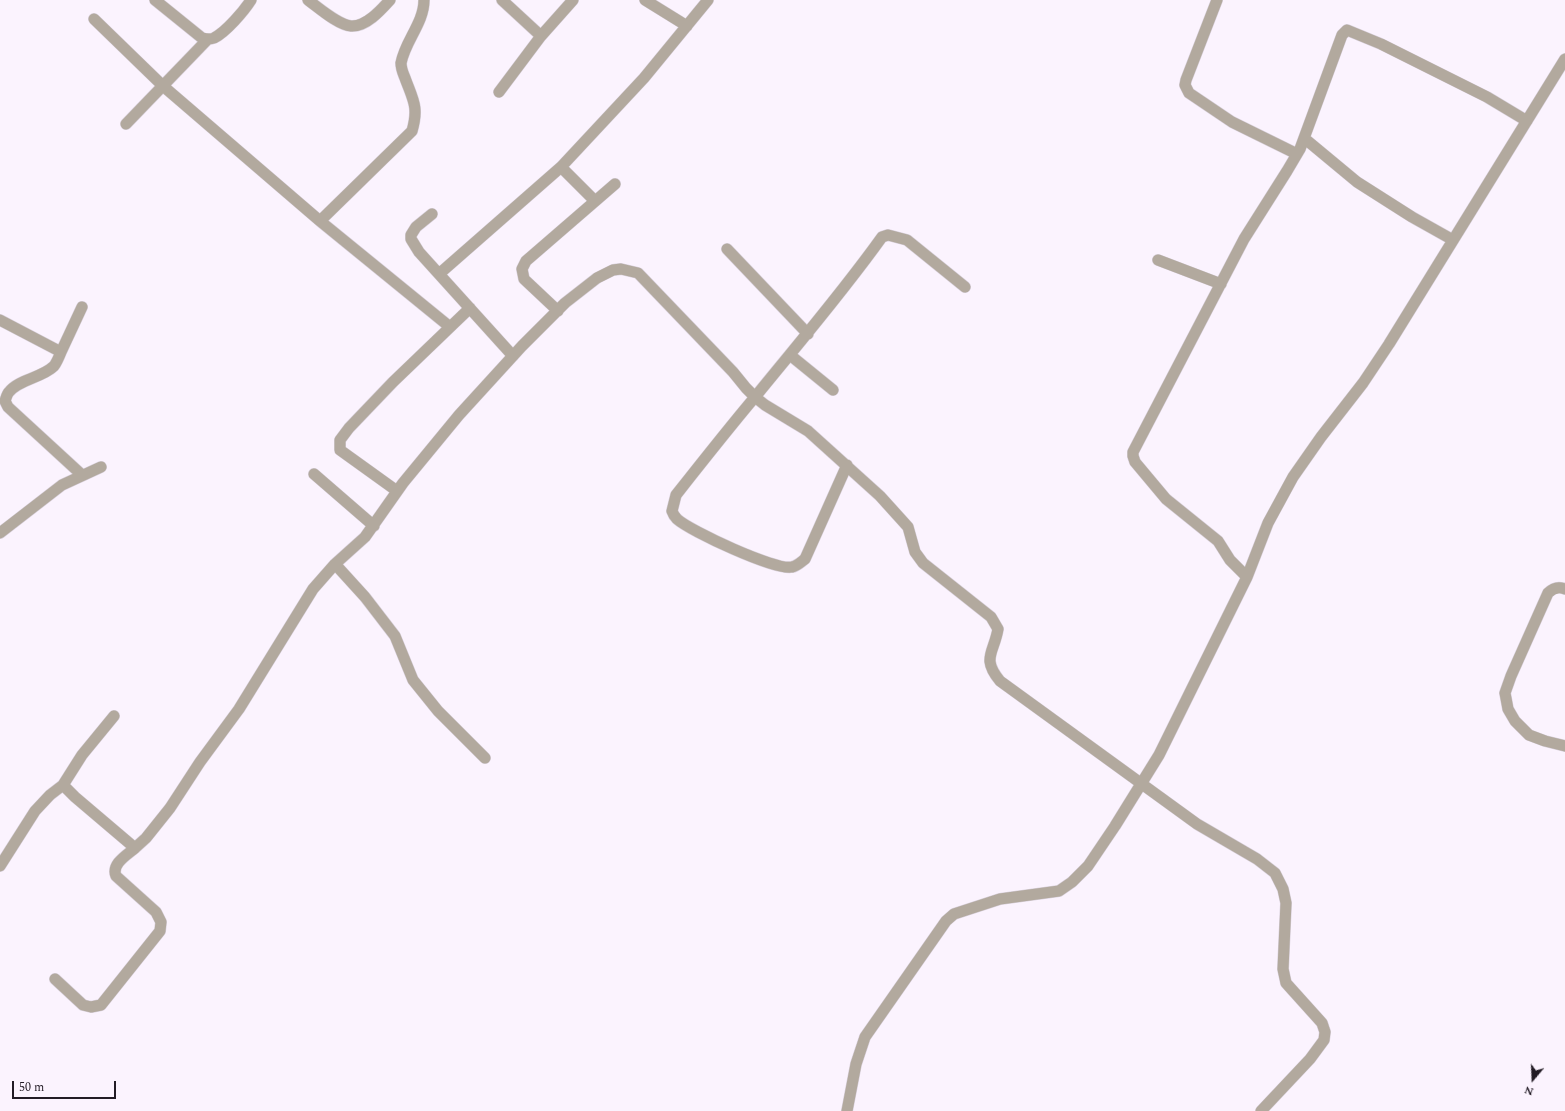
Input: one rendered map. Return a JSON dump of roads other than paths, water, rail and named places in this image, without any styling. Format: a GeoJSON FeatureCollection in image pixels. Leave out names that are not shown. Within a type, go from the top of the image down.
{"type":"FeatureCollection","features":[{"type":"Feature","properties":{"kind":"street"},"geometry":{"type":"LineString","coordinates":[[155,0],[202,38],[208,39],[214,38],[244,12],[251,0]]}},
{"type":"Feature","properties":{"kind":"street"},"geometry":{"type":"LineString","coordinates":[[308,0],[333,19],[351,26],[363,24],[383,8],[390,0]]}},
{"type":"Feature","properties":{"kind":"street"},"geometry":{"type":"LineString","coordinates":[[320,221],[412,131],[416,117],[415,101],[401,69],[401,63],[422,13],[424,0]]}},
{"type":"Feature","properties":{"kind":"street"},"geometry":{"type":"LineString","coordinates":[[502,0],[541,36]]}},
{"type":"Feature","properties":{"kind":"street"},"geometry":{"type":"LineString","coordinates":[[499,92],[541,36],[573,0]]}},
{"type":"Feature","properties":{"kind":"street"},"geometry":{"type":"LineString","coordinates":[[645,0],[686,26]]}},
{"type":"Feature","properties":{"kind":"street"},"geometry":{"type":"LineString","coordinates":[[439,274],[560,167],[644,78],[708,0]]}},
{"type":"Feature","properties":{"kind":"street"},"geometry":{"type":"LineString","coordinates":[[1217,0],[1185,86],[1189,93],[1232,122],[1297,154]]}},
{"type":"Feature","properties":{"kind":"street"},"geometry":{"type":"LineString","coordinates":[[94,20],[164,86],[320,221],[450,328]]}},
{"type":"Feature","properties":{"kind":"street"},"geometry":{"type":"LineString","coordinates":[[1247,577],[1230,560],[1218,541],[1166,499],[1135,462],[1133,452],[1244,239],[1297,154],[1342,36],[1347,30],[1382,44],[1487,98],[1527,121]]}},
{"type":"Feature","properties":{"kind":"street"},"geometry":{"type":"LineString","coordinates":[[126,124],[208,39]]}},
{"type":"Feature","properties":{"kind":"street"},"geometry":{"type":"LineString","coordinates":[[846,1111],[856,1064],[865,1037],[946,922],[954,914],[1000,899],[1059,891],[1072,882],[1088,866],[1159,755],[1247,577],[1268,523],[1293,477],[1321,437],[1363,383],[1389,344],[1565,59]]}},
{"type":"Feature","properties":{"kind":"street"},"geometry":{"type":"LineString","coordinates":[[1304,138],[1357,182],[1412,217],[1453,240]]}},
{"type":"Feature","properties":{"kind":"street"},"geometry":{"type":"LineString","coordinates":[[560,167],[595,201]]}},
{"type":"Feature","properties":{"kind":"street"},"geometry":{"type":"LineString","coordinates":[[558,311],[524,279],[522,269],[526,260],[615,184]]}},
{"type":"Feature","properties":{"kind":"street"},"geometry":{"type":"LineString","coordinates":[[432,214],[416,227],[411,236],[419,252],[513,356]]}},
{"type":"Feature","properties":{"kind":"street"},"geometry":{"type":"LineString","coordinates":[[847,465],[805,559],[791,568],[777,565],[712,540],[676,518],[672,511],[676,495],[808,334],[859,270],[882,237],[888,235],[907,240],[965,286]]}},
{"type":"Feature","properties":{"kind":"street"},"geometry":{"type":"LineString","coordinates":[[727,248],[808,334]]}},
{"type":"Feature","properties":{"kind":"street"},"geometry":{"type":"LineString","coordinates":[[1158,260],[1221,284]]}},
{"type":"Feature","properties":{"kind":"street"},"geometry":{"type":"LineString","coordinates":[[55,979],[83,1005],[90,1007],[101,1005],[160,931],[161,922],[156,912],[116,876],[114,869],[116,865],[146,838],[170,808],[200,762],[239,710],[313,589],[335,564],[365,537],[397,491],[459,415],[513,356],[558,311],[597,278],[621,269],[638,272],[755,397],[765,405],[808,431],[880,496],[908,528],[915,552],[923,563],[991,617],[998,629],[997,638],[990,655],[990,668],[1000,681],[1197,824],[1257,858],[1275,873],[1283,889],[1286,903],[1282,969],[1286,983],[1322,1023],[1325,1032],[1324,1040],[1310,1058],[1261,1111]]}},
{"type":"Feature","properties":{"kind":"street"},"geometry":{"type":"LineString","coordinates":[[82,307],[62,352],[53,367],[43,374],[27,380],[15,387],[9,392],[5,401],[8,407],[82,475]]}},
{"type":"Feature","properties":{"kind":"street"},"geometry":{"type":"LineString","coordinates":[[397,491],[340,450],[340,440],[348,428],[470,308]]}},
{"type":"Feature","properties":{"kind":"street"},"geometry":{"type":"LineString","coordinates":[[0,320],[62,352]]}},
{"type":"Feature","properties":{"kind":"street"},"geometry":{"type":"LineString","coordinates":[[790,355],[833,390]]}},
{"type":"Feature","properties":{"kind":"street"},"geometry":{"type":"LineString","coordinates":[[0,533],[62,486],[101,467]]}},
{"type":"Feature","properties":{"kind":"street"},"geometry":{"type":"LineString","coordinates":[[314,474],[374,526]]}},
{"type":"Feature","properties":{"kind":"street"},"geometry":{"type":"LineString","coordinates":[[335,564],[365,597],[395,636],[413,680],[438,711],[485,758]]}},
{"type":"Feature","properties":{"kind":"street"},"geometry":{"type":"LineString","coordinates":[[1565,589],[1560,587],[1553,588],[1548,593],[1511,676],[1505,693],[1508,709],[1515,721],[1529,735],[1544,742],[1565,746]]}},
{"type":"Feature","properties":{"kind":"street"},"geometry":{"type":"LineString","coordinates":[[0,866],[36,812],[50,795],[63,785],[82,755],[114,716]]}},
{"type":"Feature","properties":{"kind":"street"},"geometry":{"type":"LineString","coordinates":[[63,785],[135,848]]}}]}
